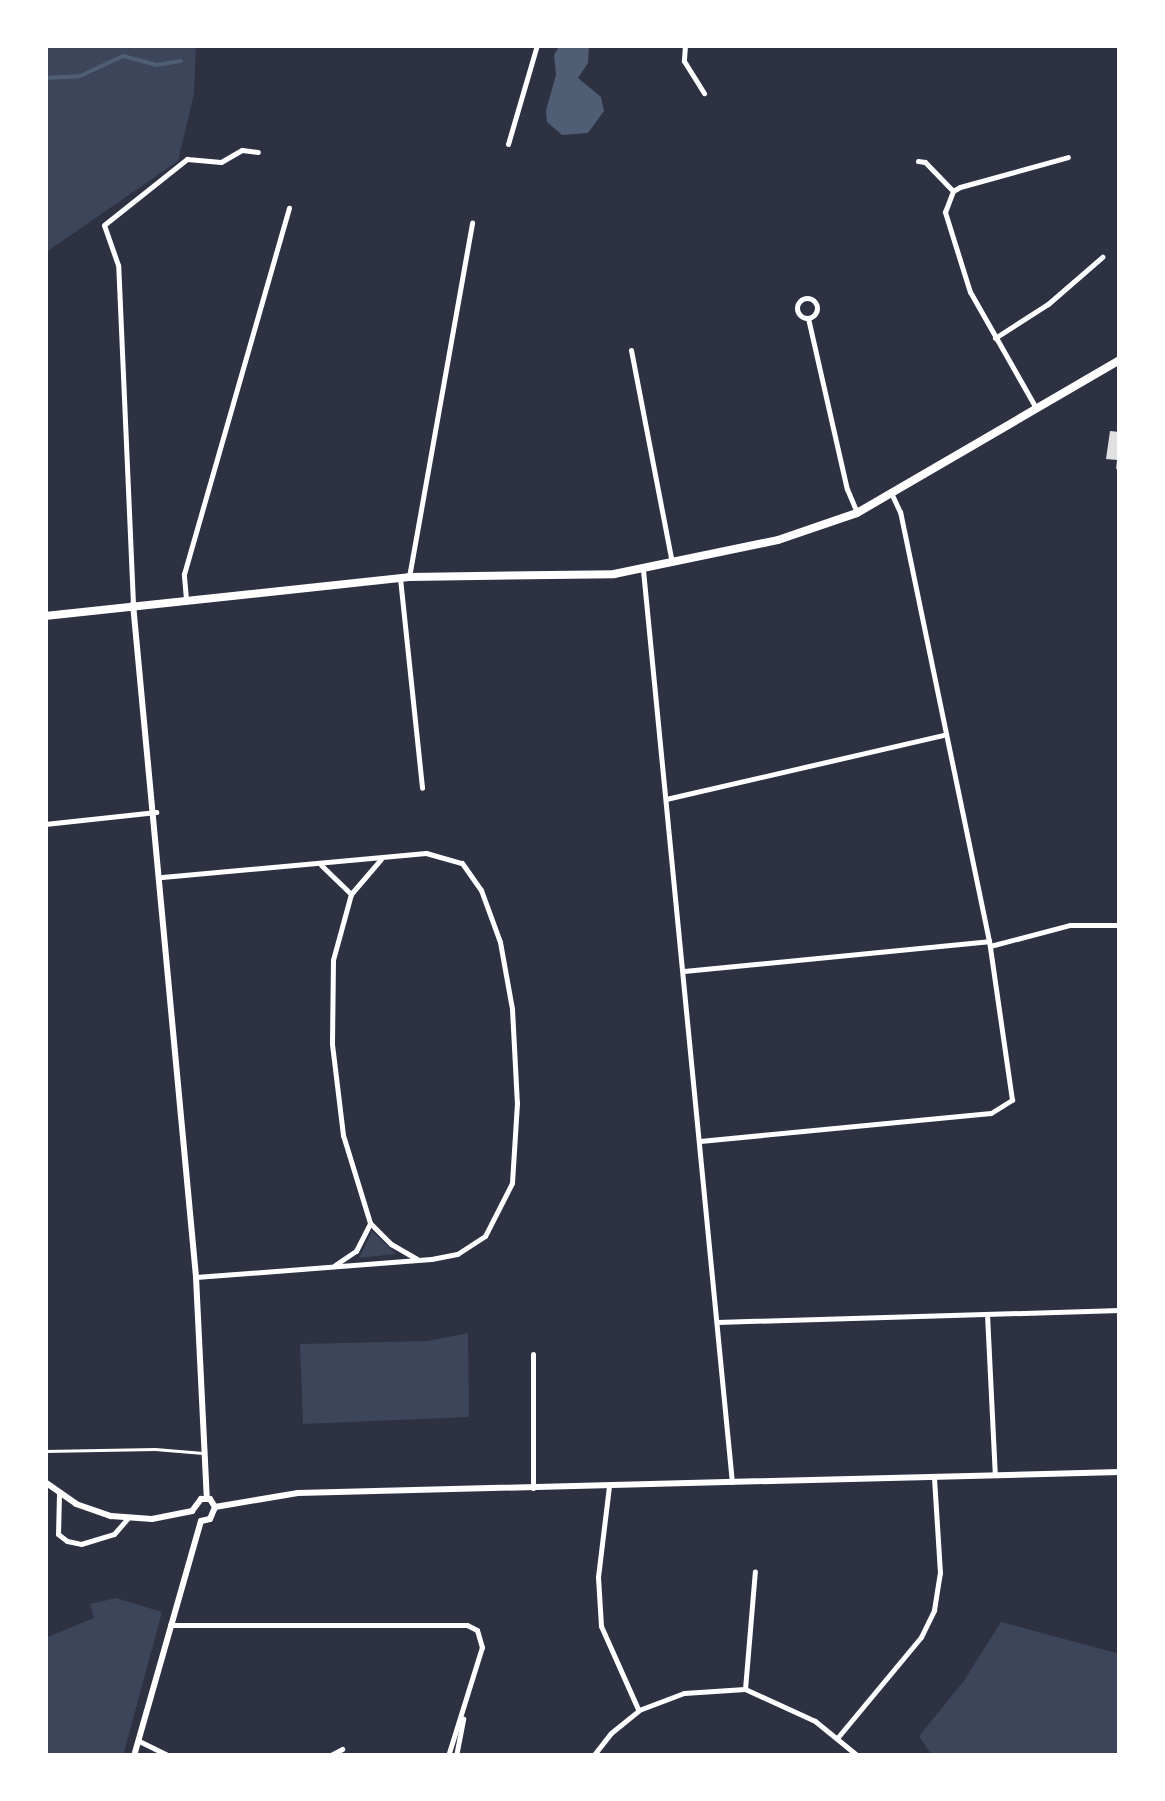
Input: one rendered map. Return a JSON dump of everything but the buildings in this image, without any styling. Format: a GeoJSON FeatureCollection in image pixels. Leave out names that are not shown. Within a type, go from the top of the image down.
{"type":"FeatureCollection","features":[{"type":"Feature","properties":{"kind":"main road"},"geometry":{"type":"LineString","coordinates":[[45,616],[405,577],[488,572],[576,576],[643,570],[815,531],[856,513],[1120,360]]}},
{"type":"Feature","properties":{"kind":"street"},"geometry":{"type":"LineString","coordinates":[[508,144],[536,45]]}},
{"type":"Feature","properties":{"kind":"street"},"geometry":{"type":"LineString","coordinates":[[685,45],[684,61],[704,93]]}},
{"type":"Feature","properties":{"kind":"street"},"geometry":{"type":"LineString","coordinates":[[215,1507],[207,1498],[196,1277],[134,604],[118,265],[104,225],[188,159],[221,162],[242,150],[258,152]]}},
{"type":"Feature","properties":{"kind":"street"},"geometry":{"type":"LineString","coordinates":[[952,191],[1068,157]]}},
{"type":"Feature","properties":{"kind":"street"},"geometry":{"type":"LineString","coordinates":[[918,161],[925,162],[952,191]]}},
{"type":"Feature","properties":{"kind":"street"},"geometry":{"type":"LineString","coordinates":[[952,191],[946,224],[970,292],[1036,408]]}},
{"type":"Feature","properties":{"kind":"street"},"geometry":{"type":"LineString","coordinates":[[186,599],[184,574],[289,208]]}},
{"type":"Feature","properties":{"kind":"street"},"geometry":{"type":"LineString","coordinates":[[422,788],[405,577],[472,223]]}},
{"type":"Feature","properties":{"kind":"street"},"geometry":{"type":"LineString","coordinates":[[995,338],[1048,304],[1102,257]]}},
{"type":"Feature","properties":{"kind":"street"},"geometry":{"type":"LineString","coordinates":[[808,318],[817,308],[806,297],[796,309],[808,318],[847,489],[856,513]]}},
{"type":"Feature","properties":{"kind":"street"},"geometry":{"type":"LineString","coordinates":[[631,350],[672,564]]}},
{"type":"Feature","properties":{"kind":"street"},"geometry":{"type":"LineString","coordinates":[[700,1142],[1002,1110],[1012,1100],[990,943],[943,735],[900,512],[891,493]]}},
{"type":"Feature","properties":{"kind":"street"},"geometry":{"type":"LineString","coordinates":[[643,570],[732,1482]]}},
{"type":"Feature","properties":{"kind":"street"},"geometry":{"type":"LineString","coordinates":[[666,799],[943,735]]}},
{"type":"Feature","properties":{"kind":"street"},"geometry":{"type":"LineString","coordinates":[[45,824],[156,812]]}},
{"type":"Feature","properties":{"kind":"street"},"geometry":{"type":"LineString","coordinates":[[162,876],[426,853],[462,863],[481,890],[500,942],[512,1009],[517,1102],[512,1183],[485,1236],[457,1254],[196,1277]]}},
{"type":"Feature","properties":{"kind":"street"},"geometry":{"type":"LineString","coordinates":[[382,857],[350,894],[333,960],[332,1044],[344,1136],[370,1223],[391,1244],[418,1259]]}},
{"type":"Feature","properties":{"kind":"street"},"geometry":{"type":"LineString","coordinates":[[321,865],[350,894]]}},
{"type":"Feature","properties":{"kind":"street"},"geometry":{"type":"LineString","coordinates":[[684,971],[990,943],[1070,925],[1120,925]]}},
{"type":"Feature","properties":{"kind":"street"},"geometry":{"type":"LineString","coordinates":[[331,1267],[356,1252],[370,1223]]}},
{"type":"Feature","properties":{"kind":"street"},"geometry":{"type":"LineString","coordinates":[[717,1322],[1120,1310]]}},
{"type":"Feature","properties":{"kind":"street"},"geometry":{"type":"LineString","coordinates":[[987,1314],[995,1475]]}},
{"type":"Feature","properties":{"kind":"street"},"geometry":{"type":"LineString","coordinates":[[532,1354],[533,1488]]}},
{"type":"Feature","properties":{"kind":"street"},"geometry":{"type":"LineString","coordinates":[[45,1409],[45,1449]]}},
{"type":"Feature","properties":{"kind":"street"},"geometry":{"type":"LineString","coordinates":[[215,1507],[284,1494],[1120,1472]]}},
{"type":"Feature","properties":{"kind":"street"},"geometry":{"type":"LineString","coordinates":[[838,1738],[921,1636],[934,1610],[940,1573],[934,1476]]}},
{"type":"Feature","properties":{"kind":"street"},"geometry":{"type":"LineString","coordinates":[[45,1482],[94,1512],[127,1518],[192,1512]]}},
{"type":"Feature","properties":{"kind":"street"},"geometry":{"type":"LineString","coordinates":[[610,1486],[598,1577],[601,1626],[638,1710]]}},
{"type":"Feature","properties":{"kind":"street"},"geometry":{"type":"LineString","coordinates":[[60,1494],[58,1534],[67,1541],[82,1544],[114,1534],[124,1528],[127,1518]]}},
{"type":"Feature","properties":{"kind":"street"},"geometry":{"type":"LineString","coordinates":[[192,1512],[197,1500],[207,1498]]}},
{"type":"Feature","properties":{"kind":"street"},"geometry":{"type":"LineString","coordinates":[[201,1521],[210,1519],[215,1507]]}},
{"type":"Feature","properties":{"kind":"street"},"geometry":{"type":"LineString","coordinates":[[192,1512],[201,1521]]}},
{"type":"Feature","properties":{"kind":"street"},"geometry":{"type":"LineString","coordinates":[[134,1756],[201,1521]]}},
{"type":"Feature","properties":{"kind":"street"},"geometry":{"type":"LineString","coordinates":[[745,1689],[755,1571]]}},
{"type":"Feature","properties":{"kind":"street"},"geometry":{"type":"LineString","coordinates":[[170,1625],[182,1628],[466,1624],[477,1630],[482,1647],[456,1756]]}},
{"type":"Feature","properties":{"kind":"street"},"geometry":{"type":"LineString","coordinates":[[593,1756],[611,1733],[638,1710],[684,1693],[745,1689],[806,1716],[858,1756]]}},
{"type":"Feature","properties":{"kind":"street"},"geometry":{"type":"LineString","coordinates":[[448,1756],[466,1706]]}},
{"type":"Feature","properties":{"kind":"street"},"geometry":{"type":"LineString","coordinates":[[140,1741],[170,1756]]}},
{"type":"Feature","properties":{"kind":"street"},"geometry":{"type":"LineString","coordinates":[[329,1756],[342,1749]]}},
{"type":"Feature","properties":{"kind":"lane"},"geometry":{"type":"LineString","coordinates":[[45,1449],[206,1453]]}},
{"type":"Feature","properties":{"kind":"shaded area"},"geometry":{"type":"Polygon","coordinates":[[[45,45],[196,45],[194,94],[178,161],[45,253],[45,45]]]}},
{"type":"Feature","properties":{"kind":"shaded area"},"geometry":{"type":"Polygon","coordinates":[[[560,45],[589,45],[588,63],[578,78],[601,97],[604,111],[588,133],[562,135],[547,122],[546,110],[556,75],[554,55],[560,45]]]}},
{"type":"Feature","properties":{"kind":"shaded area"},"geometry":{"type":"Polygon","coordinates":[[[372,1231],[396,1254],[359,1258],[372,1231]]]}},
{"type":"Feature","properties":{"kind":"shaded area"},"geometry":{"type":"Polygon","coordinates":[[[468,1333],[469,1417],[303,1424],[300,1344],[428,1341],[468,1333]]]}},
{"type":"Feature","properties":{"kind":"shaded area"},"geometry":{"type":"Polygon","coordinates":[[[116,1598],[162,1612],[123,1756],[45,1756],[45,1638],[94,1618],[90,1604],[116,1598]]]}},
{"type":"Feature","properties":{"kind":"shaded area"},"geometry":{"type":"Polygon","coordinates":[[[1001,1622],[1120,1654],[1120,1756],[932,1756],[919,1736],[963,1682],[1001,1622]]]}},
{"type":"Feature","properties":{"kind":"waterway"},"geometry":{"type":"LineString","coordinates":[[45,78],[80,76],[123,56],[156,65],[181,61]]}}]}
